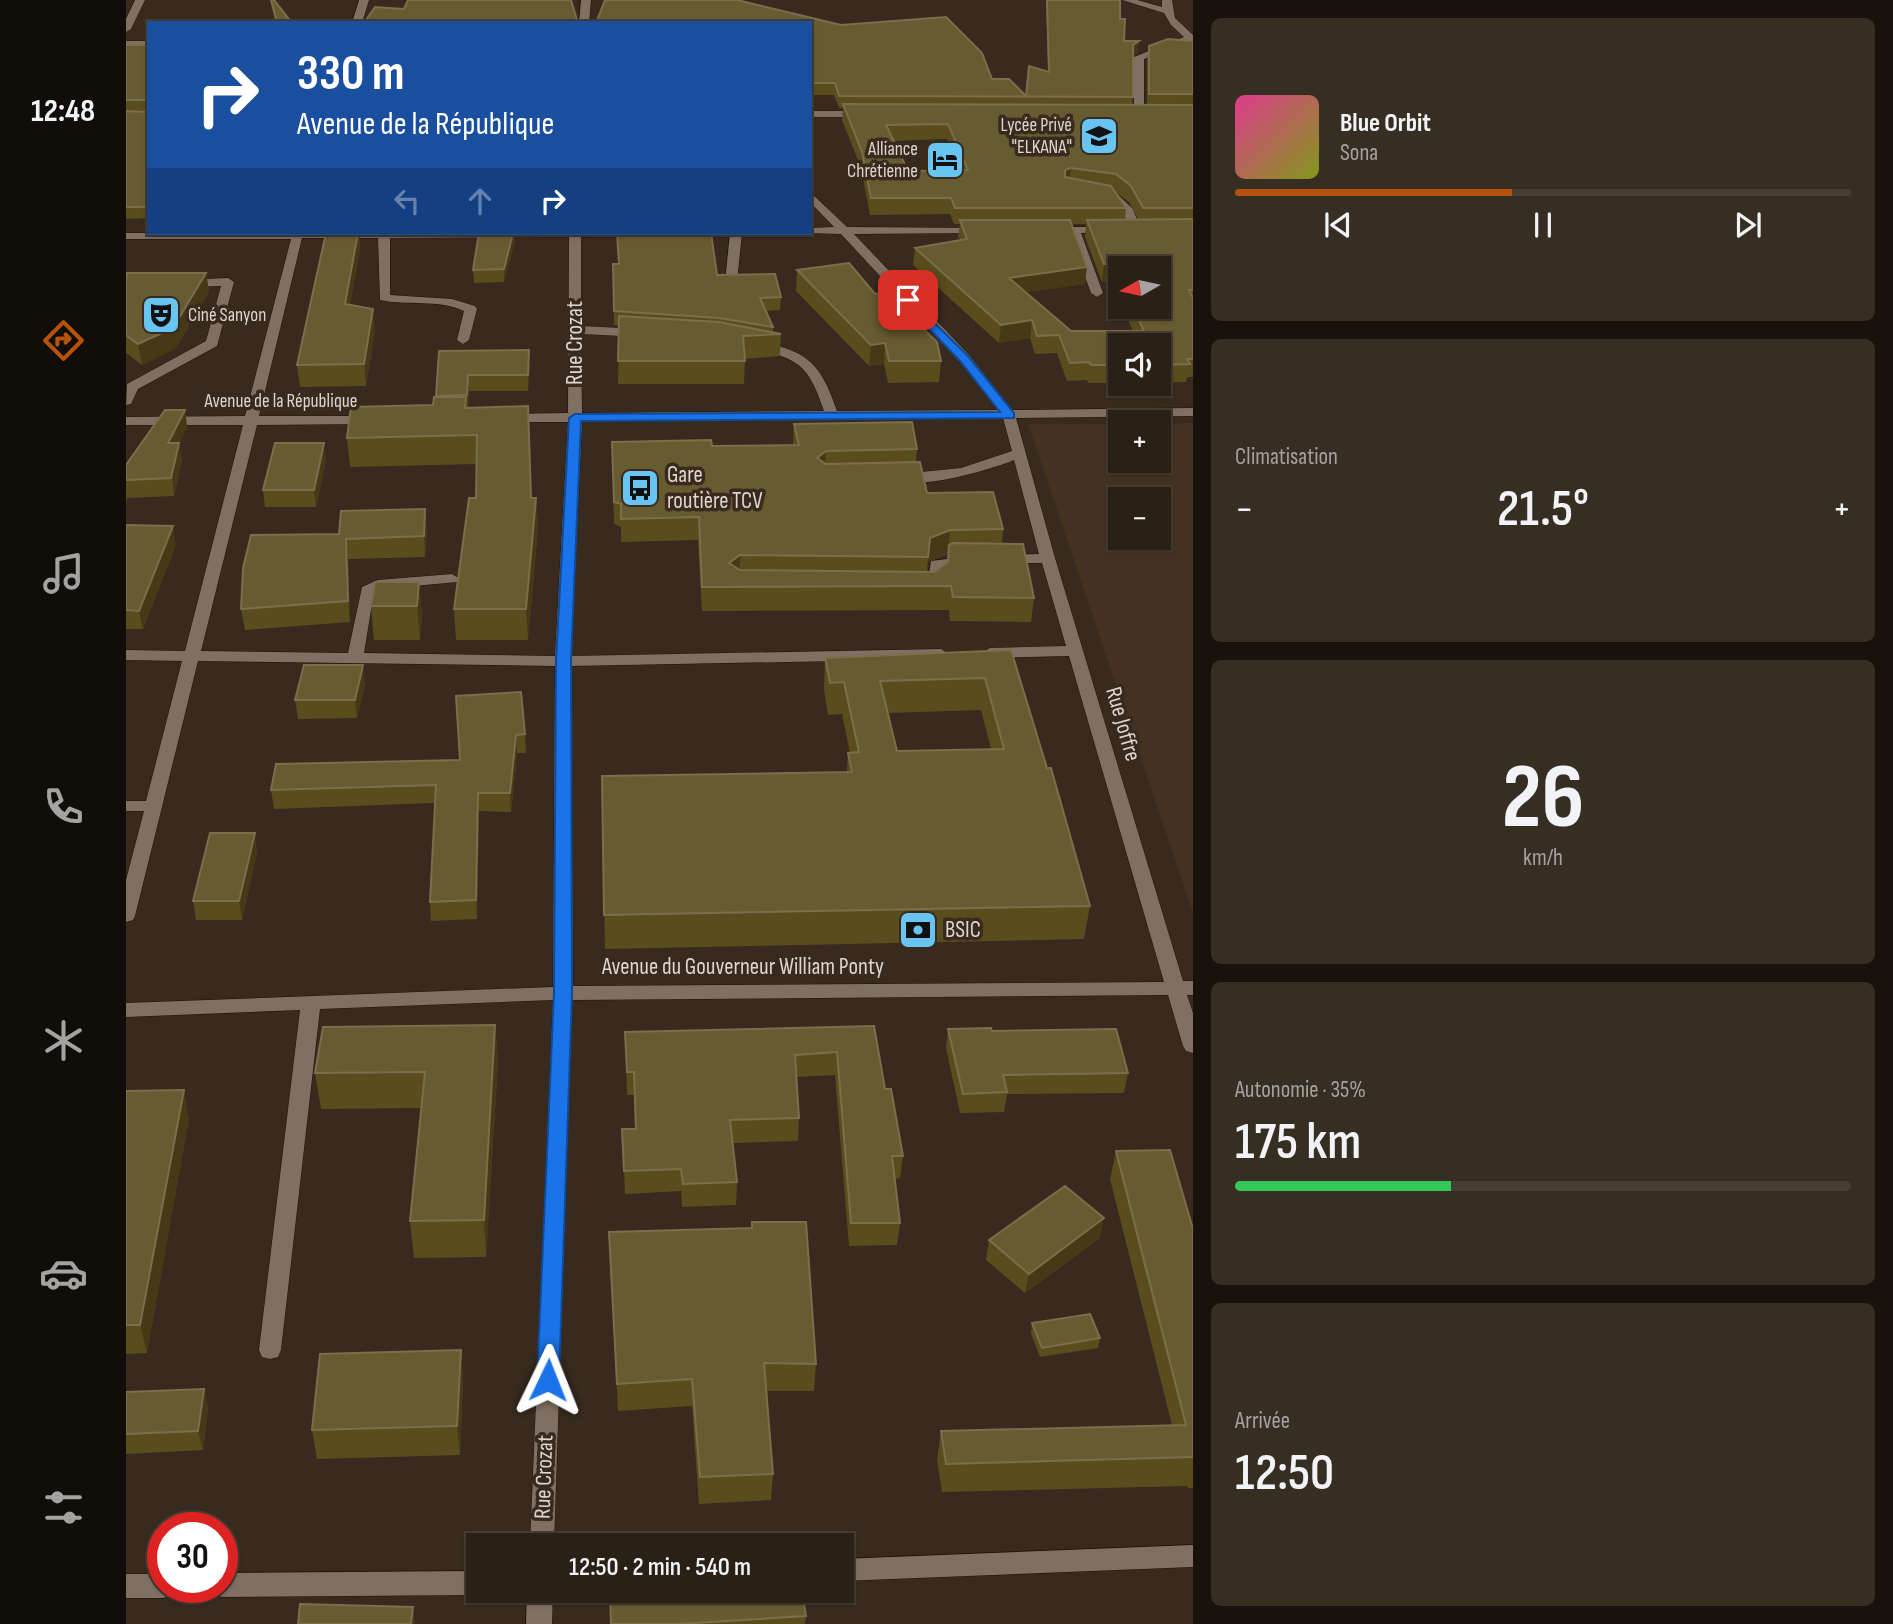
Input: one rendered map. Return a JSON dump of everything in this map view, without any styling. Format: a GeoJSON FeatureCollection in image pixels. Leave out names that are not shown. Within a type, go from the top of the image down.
{"type":"FeatureCollection","features":[{"type":"Feature","properties":{"kind":"street"},"geometry":{"type":"LineString","coordinates":[[126,30],[140,0]]}},
{"type":"Feature","properties":{"kind":"street"},"geometry":{"type":"LineString","coordinates":[[358,21],[364,0]]}},
{"type":"Feature","properties":{"kind":"street"},"geometry":{"type":"LineString","coordinates":[[584,21],[586,0]]}},
{"type":"Feature","properties":{"kind":"street"},"geometry":{"type":"LineString","coordinates":[[1127,0],[1167,5],[1180,31],[1192,38]]}},
{"type":"Feature","properties":{"kind":"street"},"geometry":{"type":"LineString","coordinates":[[1139,115],[1139,57],[1192,38]]}},
{"type":"Feature","properties":{"kind":"street"},"geometry":{"type":"LineString","coordinates":[[126,44],[147,44]]}},
{"type":"Feature","properties":{"kind":"street"},"geometry":{"type":"LineString","coordinates":[[812,114],[871,114]]}},
{"type":"Feature","properties":{"kind":"street"},"geometry":{"type":"LineString","coordinates":[[1126,115],[1153,115]]}},
{"type":"Feature","properties":{"kind":"street"},"geometry":{"type":"LineString","coordinates":[[1033,230],[1141,230],[1115,196],[1096,192]]}},
{"type":"Feature","properties":{"kind":"street"},"geometry":{"type":"LineString","coordinates":[[812,197],[964,358],[1009,415]]}},
{"type":"Feature","properties":{"kind":"street"},"geometry":{"type":"LineString","coordinates":[[812,231],[992,230]]}},
{"type":"Feature","properties":{"kind":"street"},"geometry":{"type":"LineString","coordinates":[[1074,230],[1097,293]]}},
{"type":"Feature","properties":{"kind":"street"},"geometry":{"type":"LineString","coordinates":[[126,236],[183,235]]}},
{"type":"Feature","properties":{"kind":"street"},"geometry":{"type":"LineString","coordinates":[[126,916],[298,235]]}},
{"type":"Feature","properties":{"kind":"street"},"geometry":{"type":"LineString","coordinates":[[384,235],[384,297],[409,302],[461,303],[471,309],[463,340]]}},
{"type":"Feature","properties":{"kind":"street","name":"Rue Crozat"},"geometry":{"type":"LineString","coordinates":[[542,1533],[563,993],[563,661],[575,418],[575,235]]}},
{"type":"Feature","properties":{"kind":"street"},"geometry":{"type":"LineString","coordinates":[[731,282],[736,235]]}},
{"type":"Feature","properties":{"kind":"street"},"geometry":{"type":"LineString","coordinates":[[126,401],[129,385],[212,343],[228,282],[164,284]]}},
{"type":"Feature","properties":{"kind":"street"},"geometry":{"type":"LineString","coordinates":[[575,330],[653,334]]}},
{"type":"Feature","properties":{"kind":"street"},"geometry":{"type":"LineString","coordinates":[[742,342],[789,350],[818,373],[832,416]]}},
{"type":"Feature","properties":{"kind":"street"},"geometry":{"type":"LineString","coordinates":[[494,418],[1193,412]]}},
{"type":"Feature","properties":{"kind":"street","name":"Rue Joffre"},"geometry":{"type":"LineString","coordinates":[[1009,415],[1048,558],[1185,988],[1193,1046]]}},
{"type":"Feature","properties":{"kind":"street","name":"Avenue de la République"},"geometry":{"type":"LineString","coordinates":[[126,421],[386,419]]}},
{"type":"Feature","properties":{"kind":"street"},"geometry":{"type":"LineString","coordinates":[[891,478],[943,477],[977,470],[1020,453]]}},
{"type":"Feature","properties":{"kind":"street"},"geometry":{"type":"LineString","coordinates":[[904,587],[932,588],[936,584],[936,564],[949,560],[1048,558]]}},
{"type":"Feature","properties":{"kind":"street"},"geometry":{"type":"LineString","coordinates":[[355,658],[367,590],[378,585],[452,579]]}},
{"type":"Feature","properties":{"kind":"street"},"geometry":{"type":"LineString","coordinates":[[980,653],[1077,651]]}},
{"type":"Feature","properties":{"kind":"street"},"geometry":{"type":"LineString","coordinates":[[126,655],[563,661],[952,653]]}},
{"type":"Feature","properties":{"kind":"street"},"geometry":{"type":"LineString","coordinates":[[126,806],[154,806]]}},
{"type":"Feature","properties":{"kind":"street","name":"Avenue du Gouverneur William Ponty"},"geometry":{"type":"LineString","coordinates":[[126,1010],[563,993],[1185,988]]}},
{"type":"Feature","properties":{"kind":"street"},"geometry":{"type":"LineString","coordinates":[[270,1350],[311,1003]]}},
{"type":"Feature","properties":{"kind":"street"},"geometry":{"type":"LineString","coordinates":[[854,1570],[1193,1556]]}},
{"type":"Feature","properties":{"kind":"street"},"geometry":{"type":"LineString","coordinates":[[238,1585],[466,1583]]}},
{"type":"Feature","properties":{"kind":"street"},"geometry":{"type":"LineString","coordinates":[[126,1586],[147,1586]]}},
{"type":"Feature","properties":{"kind":"street"},"geometry":{"type":"LineString","coordinates":[[539,1624],[540,1603]]}},
{"type":"Feature","properties":{"kind":"shaded area"},"geometry":{"type":"Polygon","coordinates":[[[1193,423],[1193,913],[1028,424],[1108,424],[1108,473],[1171,473],[1171,424],[1193,423]]]}},
{"type":"Feature","properties":{"kind":"building"},"geometry":{"type":"Polygon","coordinates":[[[271,0],[274,0],[290,21],[276,21],[271,0]]]}},
{"type":"Feature","properties":{"kind":"building"},"geometry":{"type":"Polygon","coordinates":[[[408,0],[571,0],[577,21],[365,21],[375,7],[404,9],[408,0]]]}},
{"type":"Feature","properties":{"kind":"building"},"geometry":{"type":"Polygon","coordinates":[[[605,0],[737,0],[841,25],[946,17],[982,53],[992,79],[1009,79],[1026,96],[1029,66],[1049,72],[1047,0],[1120,0],[1120,19],[1125,19],[1124,41],[1139,41],[1133,45],[1133,97],[839,96],[835,83],[812,83],[812,21],[597,21],[605,0]]]}},
{"type":"Feature","properties":{"kind":"building"},"geometry":{"type":"Polygon","coordinates":[[[1168,39],[1193,41],[1193,94],[1149,94],[1149,46],[1168,39]]]}},
{"type":"Feature","properties":{"kind":"building"},"geometry":{"type":"Polygon","coordinates":[[[126,45],[147,45],[147,100],[126,100],[126,45]]]}},
{"type":"Feature","properties":{"kind":"building"},"geometry":{"type":"Polygon","coordinates":[[[843,104],[1193,105],[1193,208],[1143,208],[1131,186],[1116,174],[1071,168],[1065,170],[1065,177],[1111,186],[1126,208],[955,208],[951,198],[871,198],[862,152],[843,104]],[[948,124],[886,125],[908,171],[968,170],[948,124]]]}},
{"type":"Feature","properties":{"kind":"building"},"geometry":{"type":"Polygon","coordinates":[[[126,111],[147,112],[147,207],[126,207],[126,111]]]}},
{"type":"Feature","properties":{"kind":"building"},"geometry":{"type":"Polygon","coordinates":[[[1193,219],[1193,290],[1189,290],[1193,298],[1193,359],[1187,359],[1190,364],[1171,365],[1171,333],[1108,333],[1108,365],[1070,363],[1059,335],[1037,336],[1032,320],[1001,325],[915,248],[967,239],[960,220],[1070,220],[1087,267],[1009,278],[1071,331],[1144,331],[1138,319],[1171,319],[1171,256],[1108,256],[1108,266],[1104,264],[1087,220],[1193,219]]]}},
{"type":"Feature","properties":{"kind":"building"},"geometry":{"type":"Polygon","coordinates":[[[326,235],[358,235],[345,304],[373,309],[364,364],[297,365],[326,235]]]}},
{"type":"Feature","properties":{"kind":"building"},"geometry":{"type":"Polygon","coordinates":[[[479,235],[512,235],[504,269],[473,270],[479,235]]]}},
{"type":"Feature","properties":{"kind":"building"},"geometry":{"type":"Polygon","coordinates":[[[617,235],[711,235],[717,275],[775,274],[781,297],[760,298],[773,327],[719,318],[614,311],[613,264],[619,264],[617,235]]]}},
{"type":"Feature","properties":{"kind":"building"},"geometry":{"type":"Polygon","coordinates":[[[849,263],[875,294],[885,292],[937,342],[941,361],[889,361],[885,343],[871,345],[797,270],[849,263]]]}},
{"type":"Feature","properties":{"kind":"building"},"geometry":{"type":"Polygon","coordinates":[[[127,273],[206,273],[173,328],[138,344],[126,335],[127,273]]]}},
{"type":"Feature","properties":{"kind":"building"},"geometry":{"type":"Polygon","coordinates":[[[619,316],[719,322],[781,334],[743,336],[745,361],[618,361],[619,316]]]}},
{"type":"Feature","properties":{"kind":"building"},"geometry":{"type":"Polygon","coordinates":[[[529,350],[528,375],[468,375],[467,395],[436,396],[439,351],[529,350]]]}},
{"type":"Feature","properties":{"kind":"building"},"geometry":{"type":"Polygon","coordinates":[[[434,397],[466,397],[465,408],[528,406],[531,498],[536,498],[526,609],[454,609],[469,498],[476,498],[477,435],[347,438],[351,407],[433,405],[434,397]]]}},
{"type":"Feature","properties":{"kind":"building"},"geometry":{"type":"Polygon","coordinates":[[[165,410],[185,410],[168,443],[179,443],[171,478],[126,480],[126,465],[165,410]]]}},
{"type":"Feature","properties":{"kind":"building"},"geometry":{"type":"Polygon","coordinates":[[[912,422],[917,449],[826,451],[817,458],[826,464],[920,462],[927,493],[993,492],[1003,529],[950,530],[930,538],[928,557],[740,555],[729,563],[740,570],[934,572],[948,562],[949,545],[953,543],[1023,544],[1034,598],[953,597],[951,586],[702,587],[699,517],[621,519],[621,504],[614,502],[612,442],[711,440],[712,446],[799,445],[794,424],[912,422]]]}},
{"type":"Feature","properties":{"kind":"building"},"geometry":{"type":"Polygon","coordinates":[[[275,443],[324,443],[314,490],[263,490],[275,443]]]}},
{"type":"Feature","properties":{"kind":"building"},"geometry":{"type":"Polygon","coordinates":[[[425,509],[424,536],[346,539],[348,601],[241,609],[243,568],[251,535],[339,534],[341,511],[425,509]]]}},
{"type":"Feature","properties":{"kind":"building"},"geometry":{"type":"Polygon","coordinates":[[[126,525],[173,526],[139,611],[126,610],[126,525]]]}},
{"type":"Feature","properties":{"kind":"building"},"geometry":{"type":"Polygon","coordinates":[[[375,582],[419,582],[417,606],[371,606],[375,582]]]}},
{"type":"Feature","properties":{"kind":"building"},"geometry":{"type":"Polygon","coordinates":[[[1011,650],[1047,768],[1051,768],[1090,906],[604,915],[602,776],[852,772],[848,753],[859,752],[844,682],[830,683],[825,658],[1011,650]],[[985,678],[880,681],[897,751],[1004,749],[985,678]]]}},
{"type":"Feature","properties":{"kind":"building"},"geometry":{"type":"Polygon","coordinates":[[[304,665],[363,665],[355,700],[295,700],[304,665]]]}},
{"type":"Feature","properties":{"kind":"building"},"geometry":{"type":"Polygon","coordinates":[[[521,692],[525,734],[516,735],[510,793],[478,793],[476,900],[430,902],[436,785],[271,790],[276,764],[460,760],[456,696],[521,692]]]}},
{"type":"Feature","properties":{"kind":"building"},"geometry":{"type":"Polygon","coordinates":[[[210,833],[255,833],[239,901],[193,901],[210,833]]]}},
{"type":"Feature","properties":{"kind":"building"},"geometry":{"type":"Polygon","coordinates":[[[495,1025],[484,1220],[410,1221],[425,1072],[315,1073],[323,1027],[495,1025]]]}},
{"type":"Feature","properties":{"kind":"building"},"geometry":{"type":"Polygon","coordinates":[[[874,1026],[885,1089],[891,1089],[903,1156],[892,1156],[900,1223],[851,1223],[837,1052],[795,1055],[799,1118],[730,1120],[737,1182],[683,1184],[681,1169],[624,1171],[622,1129],[636,1129],[634,1072],[627,1072],[625,1032],[874,1026]]]}},
{"type":"Feature","properties":{"kind":"building"},"geometry":{"type":"Polygon","coordinates":[[[991,1028],[992,1031],[1116,1029],[1128,1073],[1003,1075],[1007,1092],[963,1094],[948,1029],[991,1028]]]}},
{"type":"Feature","properties":{"kind":"building"},"geometry":{"type":"Polygon","coordinates":[[[184,1090],[140,1325],[126,1325],[126,1091],[184,1090]]]}},
{"type":"Feature","properties":{"kind":"building"},"geometry":{"type":"Polygon","coordinates":[[[1170,1150],[1193,1229],[1193,1457],[946,1464],[941,1431],[1186,1425],[1116,1151],[1170,1150]]]}},
{"type":"Feature","properties":{"kind":"building"},"geometry":{"type":"Polygon","coordinates":[[[1065,1186],[1104,1218],[1029,1274],[989,1240],[1065,1186]]]}},
{"type":"Feature","properties":{"kind":"building"},"geometry":{"type":"Polygon","coordinates":[[[752,1222],[806,1222],[816,1364],[764,1363],[773,1474],[700,1477],[692,1379],[617,1384],[609,1232],[752,1228],[752,1222]]]}},
{"type":"Feature","properties":{"kind":"building"},"geometry":{"type":"Polygon","coordinates":[[[1090,1314],[1100,1338],[1042,1348],[1032,1323],[1090,1314]]]}},
{"type":"Feature","properties":{"kind":"building"},"geometry":{"type":"Polygon","coordinates":[[[461,1350],[457,1426],[312,1430],[320,1354],[461,1350]]]}},
{"type":"Feature","properties":{"kind":"building"},"geometry":{"type":"Polygon","coordinates":[[[204,1389],[198,1431],[126,1434],[126,1392],[204,1389]]]}},
{"type":"Feature","properties":{"kind":"building"},"geometry":{"type":"Polygon","coordinates":[[[610,1603],[804,1603],[806,1616],[679,1624],[611,1624],[610,1603]]]}},
{"type":"Feature","properties":{"kind":"building"},"geometry":{"type":"Polygon","coordinates":[[[300,1604],[413,1607],[411,1624],[298,1624],[300,1604]]]}},
{"type":"Feature","properties":{"kind":"place","name":"Lycée Privé \"ELKANA\""},"geometry":{"type":"Point","coordinates":[1099,136]}},
{"type":"Feature","properties":{"kind":"place","name":"Alliance Chrétienne"},"geometry":{"type":"Point","coordinates":[945,160]}},
{"type":"Feature","properties":{"kind":"place","name":"Ciné Sanyon"},"geometry":{"type":"Point","coordinates":[161,315]}},
{"type":"Feature","properties":{"kind":"place","name":"Gare routière TCV"},"geometry":{"type":"Point","coordinates":[640,488]}},
{"type":"Feature","properties":{"kind":"place","name":"BSIC"},"geometry":{"type":"Point","coordinates":[918,930]}},
{"type":"Feature","properties":{"kind":"route"},"geometry":{"type":"LineString","coordinates":[[548,1380],[563,993],[563,661],[575,418],[1009,415],[964,358],[908,300]]}}]}
